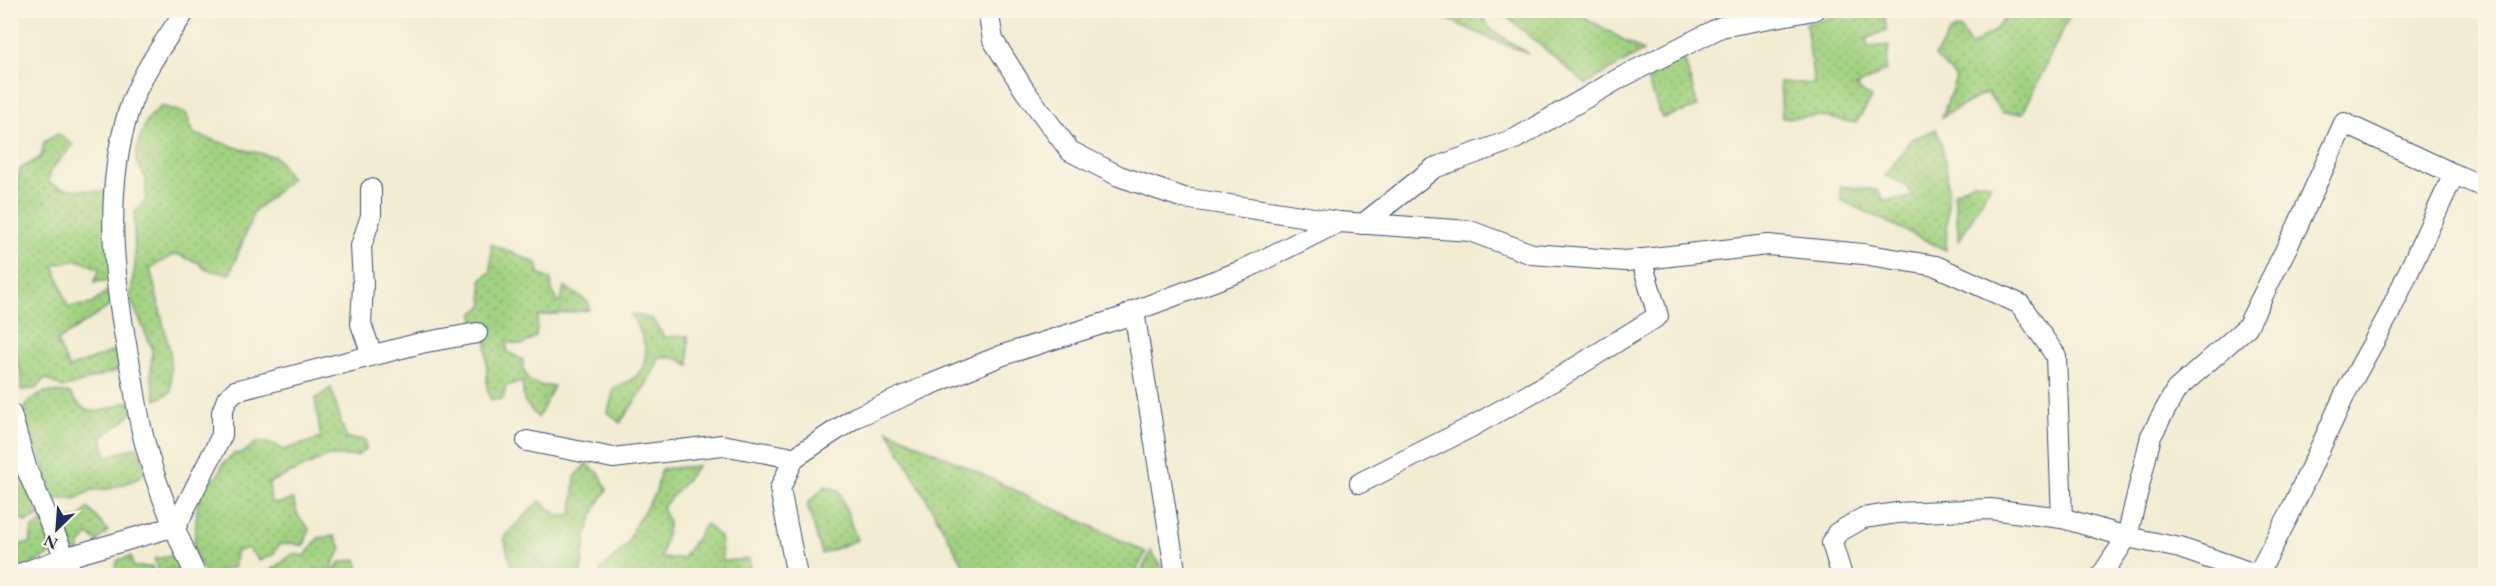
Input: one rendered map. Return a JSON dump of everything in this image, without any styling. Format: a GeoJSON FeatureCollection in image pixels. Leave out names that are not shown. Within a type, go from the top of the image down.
{"type":"FeatureCollection","features":[{"type":"Feature","properties":{"kind":"street"},"geometry":{"type":"LineString","coordinates":[[186,10],[166,40],[128,111],[117,160],[111,220],[116,291],[142,428],[157,479],[196,576]]}},
{"type":"Feature","properties":{"kind":"street"},"geometry":{"type":"LineString","coordinates":[[988,10],[993,40],[1025,91],[1070,151],[1119,176],[1184,198],[1339,222],[1470,231],[1532,254],[1626,261],[1768,245],[1863,254],[1936,266],[2020,304],[2056,356],[2062,518]]}},
{"type":"Feature","properties":{"kind":"street"},"geometry":{"type":"LineString","coordinates":[[1363,224],[1434,168],[1515,139],[1620,78],[1721,27],[1814,10]]}},
{"type":"Feature","properties":{"kind":"street"},"geometry":{"type":"LineString","coordinates":[[2101,576],[2127,537],[2151,436],[2176,390],[2247,327],[2297,227],[2344,123],[2486,188]]}},
{"type":"Feature","properties":{"kind":"street"},"geometry":{"type":"LineString","coordinates":[[1842,576],[1832,543],[1837,533],[1863,519],[1897,513],[1990,509],[2062,518],[2127,537],[2180,548],[2258,575],[2289,515],[2346,392],[2388,316],[2454,174]]}},
{"type":"Feature","properties":{"kind":"street"},"geometry":{"type":"LineString","coordinates":[[371,189],[371,216],[361,246],[363,285],[361,324],[372,355]]}},
{"type":"Feature","properties":{"kind":"street"},"geometry":{"type":"LineString","coordinates":[[797,576],[780,489],[794,458],[855,417],[1003,355],[1124,317],[1134,311],[1241,271],[1339,222]]}},
{"type":"Feature","properties":{"kind":"street"},"geometry":{"type":"LineString","coordinates":[[1360,483],[1471,428],[1562,376],[1658,316],[1641,259]]}},
{"type":"Feature","properties":{"kind":"street"},"geometry":{"type":"LineString","coordinates":[[1134,311],[1176,576]]}},
{"type":"Feature","properties":{"kind":"street"},"geometry":{"type":"LineString","coordinates":[[14,576],[64,558],[176,526],[222,435],[222,412],[227,399],[235,391],[372,355],[477,333]]}},
{"type":"Feature","properties":{"kind":"street"},"geometry":{"type":"LineString","coordinates":[[11,414],[27,470],[73,576]]}},
{"type":"Feature","properties":{"kind":"street"},"geometry":{"type":"LineString","coordinates":[[527,441],[613,458],[722,445],[794,458]]}},
{"type":"Feature","properties":{"kind":"green space"},"geometry":{"type":"Polygon","coordinates":[[[1430,11],[1481,11],[1489,28],[1529,54],[1489,38],[1430,11]]]}},
{"type":"Feature","properties":{"kind":"green space"},"geometry":{"type":"Polygon","coordinates":[[[1500,11],[1583,11],[1579,14],[1643,51],[1586,84],[1500,11]]]}},
{"type":"Feature","properties":{"kind":"green space"},"geometry":{"type":"Polygon","coordinates":[[[1855,11],[1875,11],[1885,15],[1886,30],[1866,39],[1868,47],[1889,45],[1886,70],[1856,87],[1872,98],[1856,123],[1819,116],[1782,118],[1780,82],[1814,84],[1806,24],[1855,11]]]}},
{"type":"Feature","properties":{"kind":"green space"},"geometry":{"type":"Polygon","coordinates":[[[2011,11],[2072,11],[2023,113],[2002,113],[1987,92],[1942,117],[1956,78],[1935,56],[1950,32],[1960,28],[1971,46],[1993,32],[2011,11]]]}},
{"type":"Feature","properties":{"kind":"green space"},"geometry":{"type":"Polygon","coordinates":[[[1684,58],[1698,107],[1662,118],[1644,72],[1684,58]]]}},
{"type":"Feature","properties":{"kind":"green space"},"geometry":{"type":"Polygon","coordinates":[[[161,106],[186,113],[194,134],[276,157],[291,179],[254,212],[230,274],[206,270],[199,263],[176,254],[150,268],[170,352],[171,392],[156,400],[151,375],[152,348],[130,298],[135,265],[134,213],[146,200],[146,179],[136,161],[138,144],[147,120],[161,106]]]}},
{"type":"Feature","properties":{"kind":"green space"},"geometry":{"type":"Polygon","coordinates":[[[1936,129],[1947,173],[1946,250],[1841,200],[1840,186],[1877,190],[1884,201],[1914,197],[1905,184],[1885,176],[1912,139],[1936,129]]]}},
{"type":"Feature","properties":{"kind":"green space"},"geometry":{"type":"Polygon","coordinates":[[[58,134],[73,145],[53,167],[47,182],[61,188],[114,193],[116,280],[94,282],[100,269],[78,260],[54,265],[68,307],[92,304],[106,292],[116,291],[110,306],[57,341],[69,368],[119,349],[130,366],[63,388],[45,378],[36,389],[21,390],[21,372],[11,345],[11,214],[20,169],[41,157],[44,142],[58,134]]]}},
{"type":"Feature","properties":{"kind":"green space"},"geometry":{"type":"Polygon","coordinates":[[[1973,182],[1991,184],[1959,241],[1954,193],[1973,182]]]}},
{"type":"Feature","properties":{"kind":"green space"},"geometry":{"type":"Polygon","coordinates":[[[491,244],[537,263],[540,275],[551,279],[552,290],[558,302],[561,302],[564,286],[588,302],[589,310],[538,316],[536,336],[522,345],[506,342],[508,352],[523,360],[523,368],[529,381],[542,386],[554,386],[538,418],[524,401],[522,381],[506,386],[503,399],[491,400],[487,388],[486,330],[474,320],[474,313],[483,306],[481,280],[491,271],[491,244]]]}},
{"type":"Feature","properties":{"kind":"green space"},"geometry":{"type":"Polygon","coordinates":[[[631,314],[652,319],[664,337],[688,336],[689,365],[676,358],[660,358],[646,385],[620,423],[608,412],[614,388],[637,375],[643,366],[646,351],[639,328],[631,314]]]}},
{"type":"Feature","properties":{"kind":"green space"},"geometry":{"type":"Polygon","coordinates":[[[331,388],[346,438],[365,440],[366,449],[357,456],[328,456],[269,483],[271,503],[293,499],[298,516],[309,529],[304,546],[291,543],[279,545],[274,554],[260,561],[248,548],[236,552],[235,567],[207,575],[197,561],[194,544],[198,501],[204,487],[219,474],[222,465],[233,454],[243,453],[258,441],[276,445],[283,450],[321,438],[315,399],[331,388]]]}},
{"type":"Feature","properties":{"kind":"green space"},"geometry":{"type":"Polygon","coordinates":[[[45,392],[70,393],[83,408],[90,411],[104,410],[130,401],[133,411],[124,421],[102,437],[106,457],[136,447],[148,468],[137,479],[110,489],[92,490],[75,499],[54,499],[41,457],[19,418],[29,401],[45,392]]]}},
{"type":"Feature","properties":{"kind":"green space"},"geometry":{"type":"Polygon","coordinates":[[[888,430],[1146,552],[1134,575],[969,575],[888,430]]]}},
{"type":"Feature","properties":{"kind":"green space"},"geometry":{"type":"Polygon","coordinates":[[[11,439],[41,515],[25,522],[17,515],[11,517],[11,439]]]}},
{"type":"Feature","properties":{"kind":"green space"},"geometry":{"type":"Polygon","coordinates":[[[586,464],[600,474],[607,490],[591,520],[585,541],[581,575],[513,575],[504,537],[540,501],[558,516],[572,514],[575,477],[586,464]]]}},
{"type":"Feature","properties":{"kind":"green space"},"geometry":{"type":"Polygon","coordinates":[[[698,466],[662,508],[669,522],[661,558],[683,558],[706,524],[720,537],[723,561],[749,559],[751,575],[601,575],[601,570],[627,545],[635,525],[656,492],[661,469],[698,466]]]}},
{"type":"Feature","properties":{"kind":"green space"},"geometry":{"type":"Polygon","coordinates":[[[825,486],[839,490],[857,540],[822,554],[807,504],[825,486]]]}},
{"type":"Feature","properties":{"kind":"green space"},"geometry":{"type":"Polygon","coordinates":[[[88,508],[108,531],[97,541],[88,535],[80,545],[77,562],[65,521],[80,518],[88,508]]]}},
{"type":"Feature","properties":{"kind":"green space"},"geometry":{"type":"Polygon","coordinates":[[[49,517],[56,551],[11,576],[11,546],[30,543],[32,529],[49,517]]]}},
{"type":"Feature","properties":{"kind":"green space"},"geometry":{"type":"Polygon","coordinates":[[[334,536],[342,549],[333,563],[334,572],[317,569],[311,575],[265,575],[293,554],[305,556],[318,538],[334,536]]]}},
{"type":"Feature","properties":{"kind":"green space"},"geometry":{"type":"Polygon","coordinates":[[[1151,551],[1167,575],[1139,576],[1151,551]]]}},
{"type":"Feature","properties":{"kind":"green space"},"geometry":{"type":"Polygon","coordinates":[[[181,554],[199,575],[177,575],[172,568],[159,573],[154,559],[181,554]]]}},
{"type":"Feature","properties":{"kind":"green space"},"geometry":{"type":"Polygon","coordinates":[[[131,556],[133,567],[152,567],[156,575],[117,575],[115,568],[118,560],[131,556]]]}},
{"type":"Feature","properties":{"kind":"green space"},"geometry":{"type":"Polygon","coordinates":[[[357,559],[359,575],[334,575],[339,563],[357,559]]]}}]}
